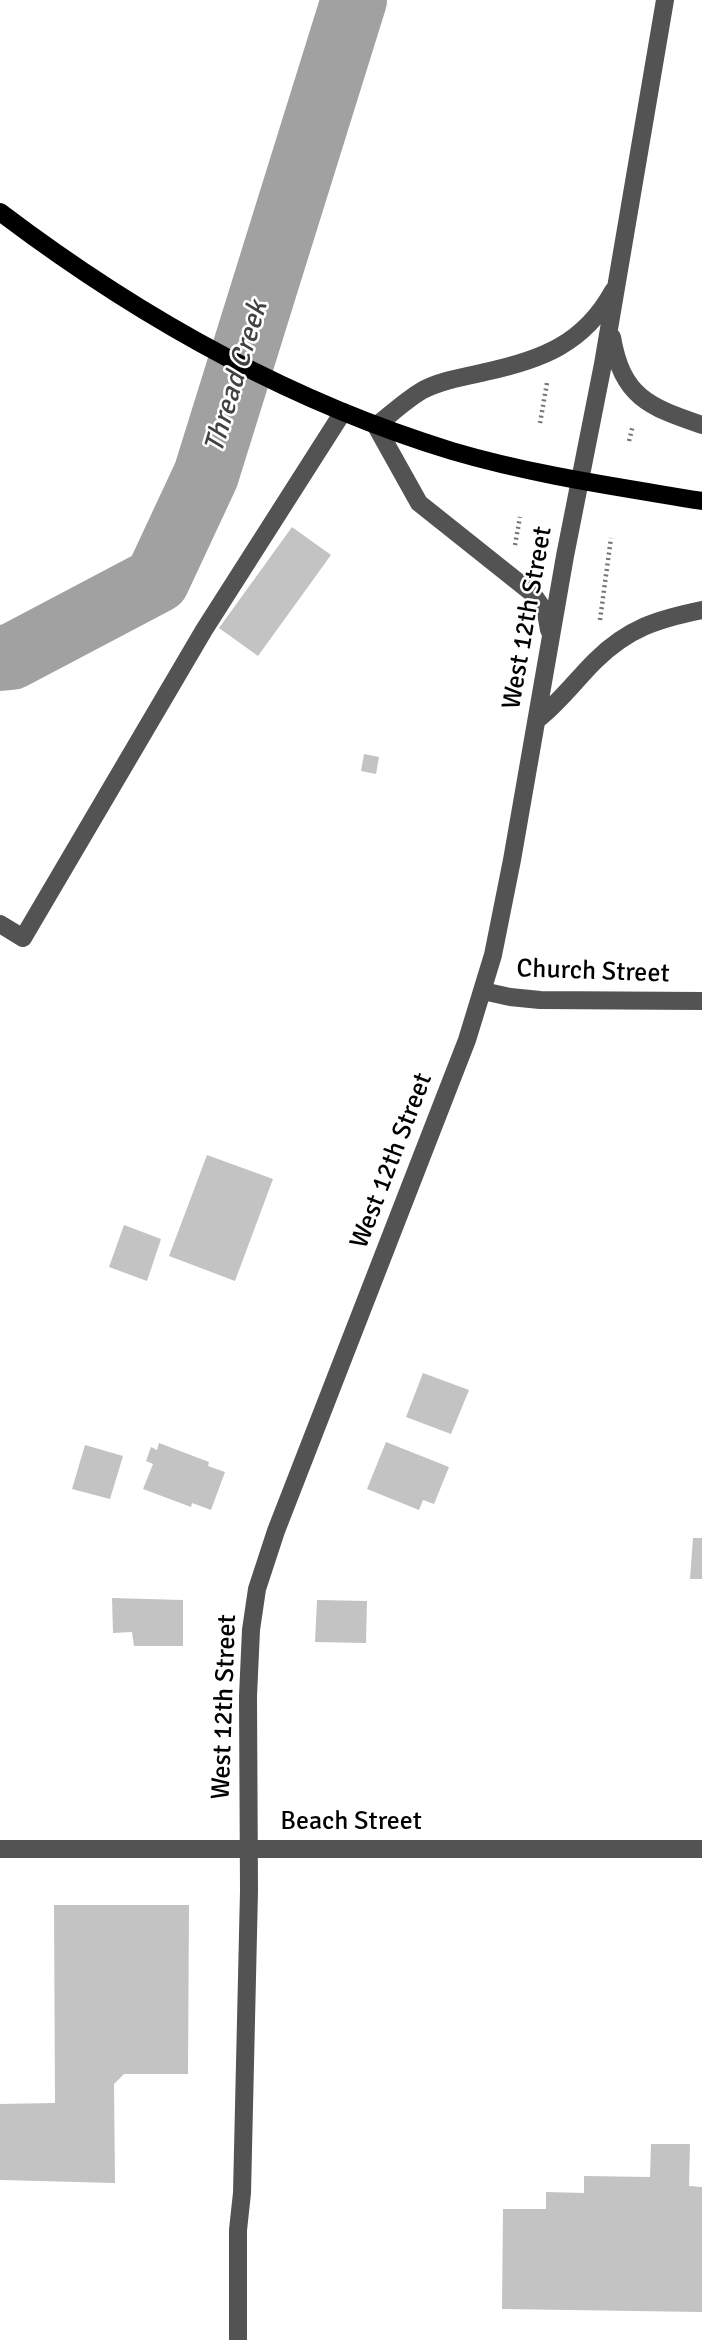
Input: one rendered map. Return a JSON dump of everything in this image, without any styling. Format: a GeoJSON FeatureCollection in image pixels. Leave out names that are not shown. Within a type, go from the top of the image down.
{"type":"FeatureCollection","features":[{"type":"Feature","properties":{"kind":"main road"},"geometry":{"type":"LineString","coordinates":[[0,212],[82,271],[202,345],[300,394],[376,426],[455,452],[510,466],[702,501]]}},
{"type":"Feature","properties":{"kind":"street","name":"West 12th Street"},"geometry":{"type":"LineString","coordinates":[[238,2340],[238,2231],[242,2193],[248,1848],[248,1685],[251,1630],[257,1589],[276,1531],[467,1040],[483,990],[512,860],[666,0]]}},
{"type":"Feature","properties":{"kind":"street"},"geometry":{"type":"LineString","coordinates":[[549,645],[549,622],[537,598],[419,503],[376,426],[423,390],[450,380],[526,362],[553,351],[598,313],[612,292],[617,278]]}},
{"type":"Feature","properties":{"kind":"street"},"geometry":{"type":"LineString","coordinates":[[610,321],[618,362],[634,391],[649,405],[702,425]]}},
{"type":"Feature","properties":{"kind":"street"},"geometry":{"type":"LineString","coordinates":[[0,924],[23,938],[204,630],[343,412]]}},
{"type":"Feature","properties":{"kind":"street"},"geometry":{"type":"LineString","coordinates":[[537,720],[556,704],[596,660],[624,636],[657,619],[702,610]]}},
{"type":"Feature","properties":{"kind":"street","name":"Church Street"},"geometry":{"type":"LineString","coordinates":[[483,990],[510,997],[540,1000],[702,1001]]}},
{"type":"Feature","properties":{"kind":"street","name":"Beach Street"},"geometry":{"type":"LineString","coordinates":[[0,1849],[702,1849]]}},
{"type":"Feature","properties":{"kind":"path"},"geometry":{"type":"LineString","coordinates":[[540,423],[548,380]]}},
{"type":"Feature","properties":{"kind":"path"},"geometry":{"type":"LineString","coordinates":[[541,414],[550,415]]}},
{"type":"Feature","properties":{"kind":"path"},"geometry":{"type":"LineString","coordinates":[[625,429],[632,430]]}},
{"type":"Feature","properties":{"kind":"path"},"geometry":{"type":"LineString","coordinates":[[514,550],[520,517]]}},
{"type":"Feature","properties":{"kind":"path"},"geometry":{"type":"LineString","coordinates":[[599,626],[611,538]]}},
{"type":"Feature","properties":{"kind":"building"},"geometry":{"type":"Polygon","coordinates":[[[292,527],[331,555],[258,656],[219,628],[292,527]]]}},
{"type":"Feature","properties":{"kind":"building"},"geometry":{"type":"Polygon","coordinates":[[[364,754],[379,757],[376,774],[361,771],[364,754]]]}},
{"type":"Feature","properties":{"kind":"building"},"geometry":{"type":"Polygon","coordinates":[[[207,1155],[273,1179],[235,1281],[169,1256],[207,1155]]]}},
{"type":"Feature","properties":{"kind":"building"},"geometry":{"type":"Polygon","coordinates":[[[124,1225],[161,1239],[147,1281],[109,1267],[124,1225]]]}},
{"type":"Feature","properties":{"kind":"building"},"geometry":{"type":"Polygon","coordinates":[[[423,1373],[469,1390],[451,1434],[406,1417],[423,1373]]]}},
{"type":"Feature","properties":{"kind":"building"},"geometry":{"type":"Polygon","coordinates":[[[386,1442],[449,1467],[434,1504],[423,1500],[419,1510],[367,1489],[386,1442]]]}},
{"type":"Feature","properties":{"kind":"building"},"geometry":{"type":"Polygon","coordinates":[[[159,1443],[209,1462],[208,1466],[225,1472],[211,1510],[192,1503],[191,1507],[143,1489],[153,1464],[146,1461],[151,1447],[157,1450],[159,1443]]]}},
{"type":"Feature","properties":{"kind":"building"},"geometry":{"type":"Polygon","coordinates":[[[85,1445],[123,1456],[110,1499],[72,1489],[85,1445]]]}},
{"type":"Feature","properties":{"kind":"building"},"geometry":{"type":"Polygon","coordinates":[[[693,1538],[702,1538],[702,1579],[690,1579],[693,1538]]]}},
{"type":"Feature","properties":{"kind":"building"},"geometry":{"type":"Polygon","coordinates":[[[112,1598],[183,1600],[183,1646],[134,1646],[132,1632],[113,1633],[112,1598]]]}},
{"type":"Feature","properties":{"kind":"building"},"geometry":{"type":"Polygon","coordinates":[[[317,1600],[367,1601],[366,1643],[315,1642],[317,1600]]]}},
{"type":"Feature","properties":{"kind":"building"},"geometry":{"type":"Polygon","coordinates":[[[54,1905],[189,1905],[188,2074],[124,2074],[114,2084],[115,2183],[0,2180],[0,2104],[55,2103],[54,1905]]]}},
{"type":"Feature","properties":{"kind":"building"},"geometry":{"type":"Polygon","coordinates":[[[651,2144],[690,2144],[689,2186],[702,2187],[702,2312],[502,2309],[503,2209],[546,2209],[546,2192],[584,2193],[584,2176],[650,2177],[651,2144]]]}},
{"type":"Feature","properties":{"kind":"waterway","name":"Thread Creek"},"geometry":{"type":"LineString","coordinates":[[0,658],[11,657],[157,580],[206,475],[354,0]]}}]}
